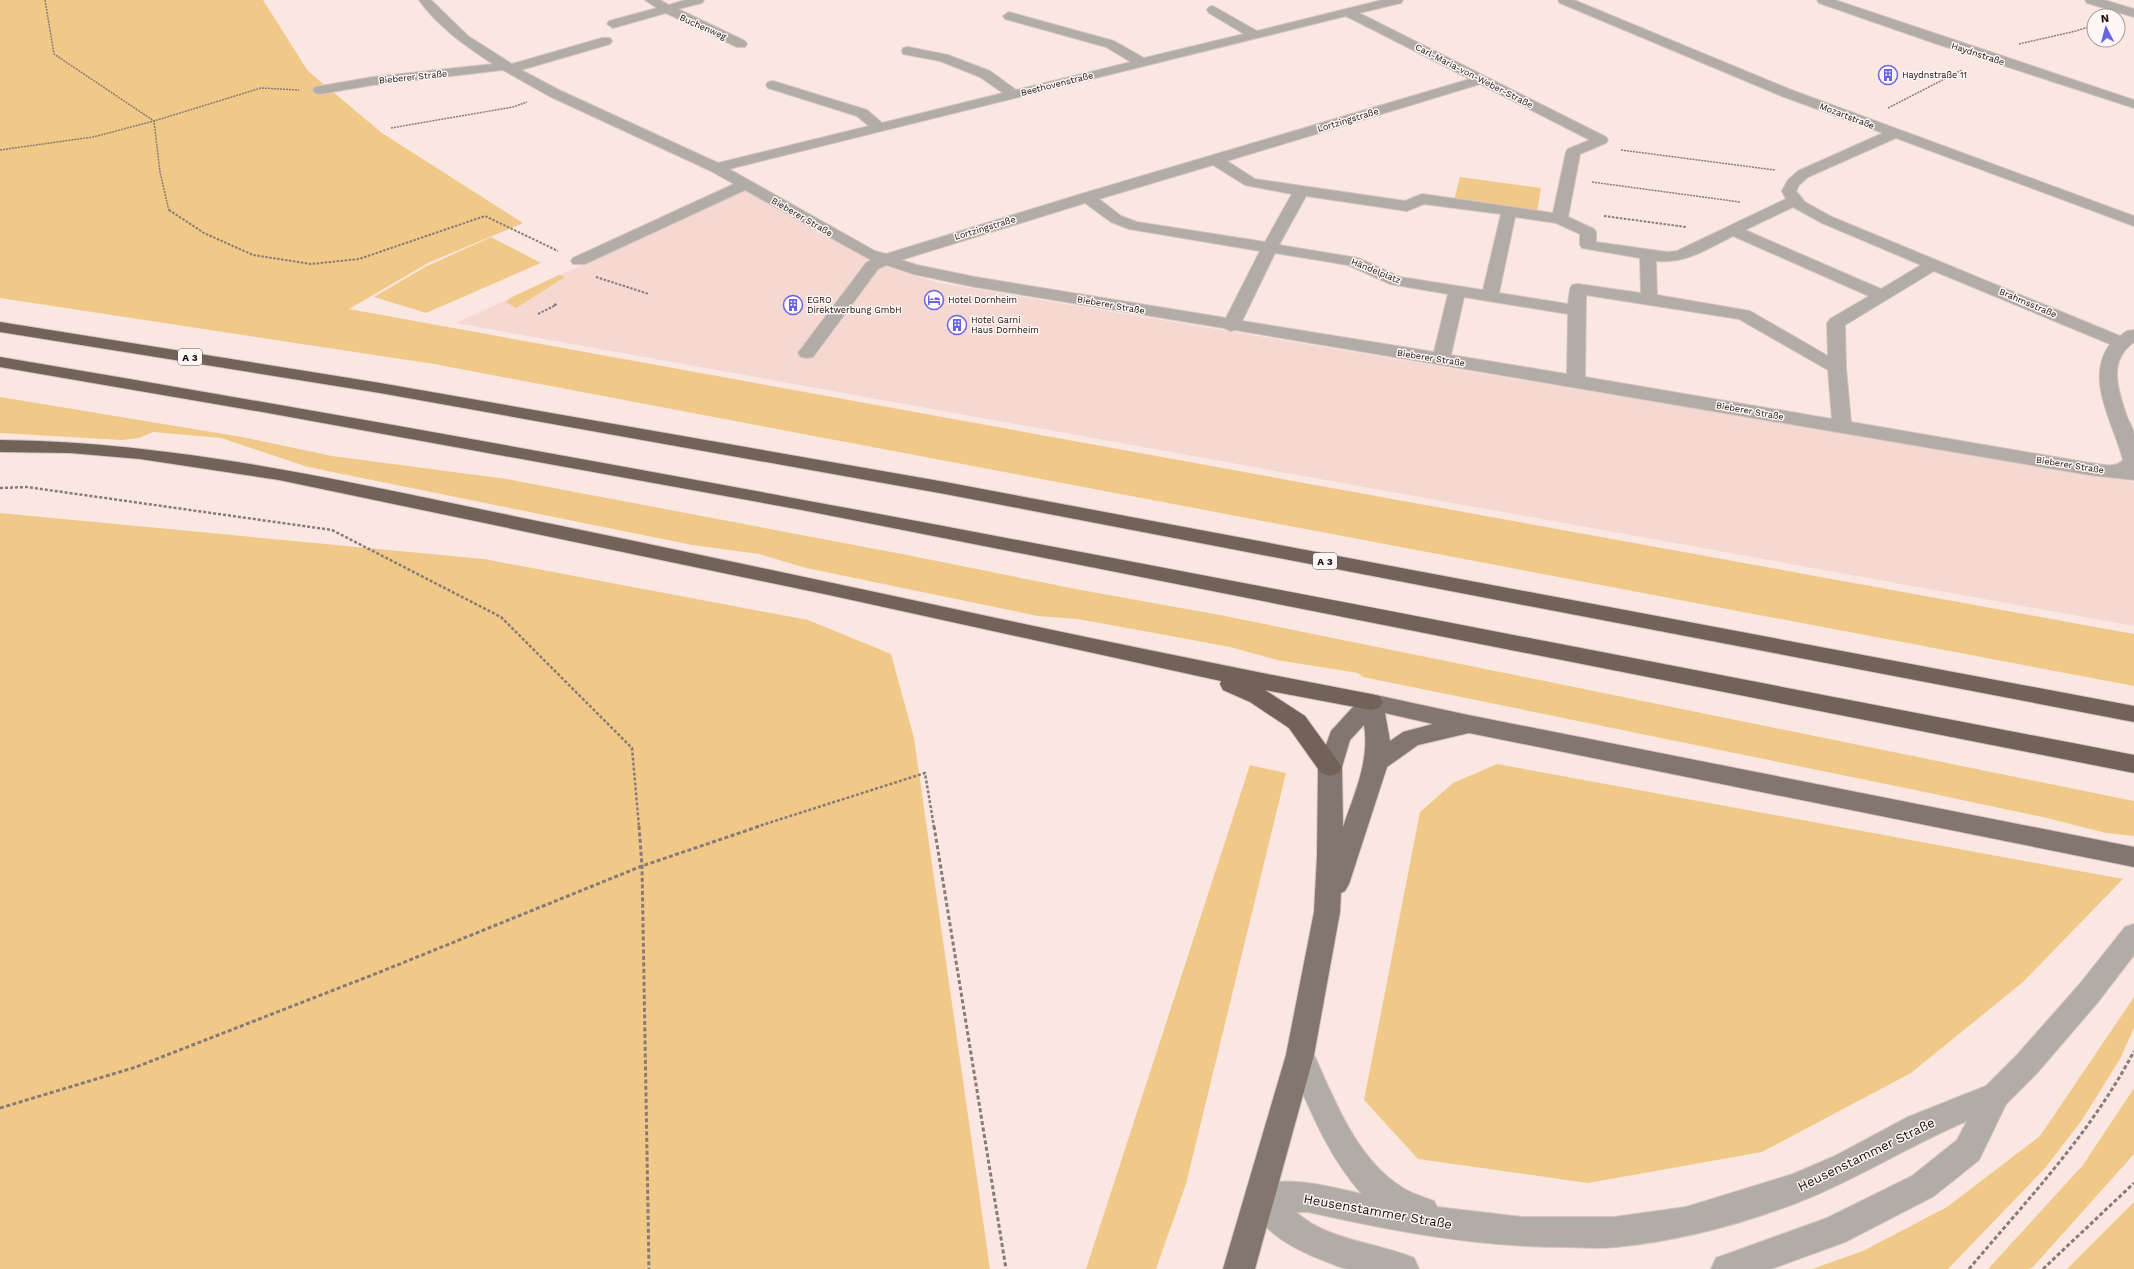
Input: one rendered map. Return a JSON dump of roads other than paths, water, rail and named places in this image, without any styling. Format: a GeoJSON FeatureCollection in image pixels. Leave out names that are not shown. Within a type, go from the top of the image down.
{"type":"FeatureCollection","features":[{"type":"Feature","properties":{"kind":"highway","name":"A 3"},"geometry":{"type":"LineString","coordinates":[[0,327],[380,388],[945,488],[2134,714]]}},
{"type":"Feature","properties":{"kind":"highway"},"geometry":{"type":"LineString","coordinates":[[0,362],[369,424],[920,526],[2134,764]]}},
{"type":"Feature","properties":{"kind":"highway"},"geometry":{"type":"LineString","coordinates":[[0,446],[33,446],[122,451],[199,460],[279,474],[829,588],[1203,670],[1371,702]]}},
{"type":"Feature","properties":{"kind":"highway"},"geometry":{"type":"LineString","coordinates":[[1203,670],[1258,696],[1297,722],[1330,767]]}},
{"type":"Feature","properties":{"kind":"main road"},"geometry":{"type":"LineString","coordinates":[[1371,702],[1468,724],[2134,857]]}},
{"type":"Feature","properties":{"kind":"main road"},"geometry":{"type":"LineString","coordinates":[[1327,912],[1377,762],[1378,738],[1371,702]]}},
{"type":"Feature","properties":{"kind":"main road"},"geometry":{"type":"LineString","coordinates":[[1239,1269],[1300,1055],[1327,912],[1330,856],[1330,767],[1339,737],[1371,702]]}},
{"type":"Feature","properties":{"kind":"main road"},"geometry":{"type":"LineString","coordinates":[[1377,762],[1411,738],[1468,724]]}},
{"type":"Feature","properties":{"kind":"street","name":"Bieberer Straße"},"geometry":{"type":"LineString","coordinates":[[425,0],[440,18],[464,39],[508,68],[554,93],[716,168],[850,244],[884,260],[939,276],[1231,326],[1576,381],[2090,469],[2127,472]]}},
{"type":"Feature","properties":{"kind":"street","name":"Buchenweg"},"geometry":{"type":"LineString","coordinates":[[651,0],[666,9],[742,44]]}},
{"type":"Feature","properties":{"kind":"street","name":"Buchenweg"},"geometry":{"type":"LineString","coordinates":[[613,24],[698,0]]}},
{"type":"Feature","properties":{"kind":"street","name":"Mozartstraße"},"geometry":{"type":"LineString","coordinates":[[1564,0],[1725,68],[1893,134],[2134,221]]}},
{"type":"Feature","properties":{"kind":"street","name":"Haydnstraße"},"geometry":{"type":"LineString","coordinates":[[1823,0],[1941,41],[2134,104]]}},
{"type":"Feature","properties":{"kind":"street"},"geometry":{"type":"LineString","coordinates":[[2091,0],[2134,13]]}},
{"type":"Feature","properties":{"kind":"street","name":"Beethovenstraße"},"geometry":{"type":"LineString","coordinates":[[716,168],[1387,1]]}},
{"type":"Feature","properties":{"kind":"street"},"geometry":{"type":"LineString","coordinates":[[1213,10],[1255,35]]}},
{"type":"Feature","properties":{"kind":"street","name":"Carl-Maria-von-Weber-Straße"},"geometry":{"type":"LineString","coordinates":[[1347,12],[1601,140],[1573,152],[1561,214]]}},
{"type":"Feature","properties":{"kind":"street"},"geometry":{"type":"LineString","coordinates":[[1009,16],[1110,44],[1143,62]]}},
{"type":"Feature","properties":{"kind":"street"},"geometry":{"type":"LineString","coordinates":[[508,68],[606,41]]}},
{"type":"Feature","properties":{"kind":"street"},"geometry":{"type":"LineString","coordinates":[[908,51],[943,58],[985,74],[1013,94]]}},
{"type":"Feature","properties":{"kind":"street","name":"Bieberer Straße"},"geometry":{"type":"LineString","coordinates":[[320,90],[373,81],[508,68]]}},
{"type":"Feature","properties":{"kind":"street","name":"Lortzingstraße"},"geometry":{"type":"LineString","coordinates":[[807,353],[872,266],[884,260],[1086,197],[1216,160],[1480,80]]}},
{"type":"Feature","properties":{"kind":"street"},"geometry":{"type":"LineString","coordinates":[[773,85],[862,113],[879,127]]}},
{"type":"Feature","properties":{"kind":"street"},"geometry":{"type":"LineString","coordinates":[[1216,160],[1250,182],[1301,192],[1406,206],[1422,199],[1509,211],[1561,214],[1588,232],[1588,245],[1668,257],[1680,256],[1794,200],[1789,191],[1793,183],[1803,174],[1893,134]]}},
{"type":"Feature","properties":{"kind":"street"},"geometry":{"type":"LineString","coordinates":[[579,261],[706,200],[746,184]]}},
{"type":"Feature","properties":{"kind":"street"},"geometry":{"type":"LineString","coordinates":[[1231,326],[1270,246],[1301,192]]}},
{"type":"Feature","properties":{"kind":"street"},"geometry":{"type":"LineString","coordinates":[[1086,197],[1116,219],[1134,226],[1270,246]]}},
{"type":"Feature","properties":{"kind":"street","name":"Brahmsstraße"},"geometry":{"type":"LineString","coordinates":[[1794,200],[1827,220],[1934,264],[2131,337]]}},
{"type":"Feature","properties":{"kind":"street"},"geometry":{"type":"LineString","coordinates":[[1490,296],[1509,211]]}},
{"type":"Feature","properties":{"kind":"street"},"geometry":{"type":"LineString","coordinates":[[1728,232],[1881,295]]}},
{"type":"Feature","properties":{"kind":"street","name":"Händelplatz"},"geometry":{"type":"LineString","coordinates":[[1270,246],[1352,261],[1396,281],[1576,310]]}},
{"type":"Feature","properties":{"kind":"street"},"geometry":{"type":"LineString","coordinates":[[1648,255],[1649,299]]}},
{"type":"Feature","properties":{"kind":"street"},"geometry":{"type":"LineString","coordinates":[[1842,426],[1837,368],[1836,323],[1934,264]]}},
{"type":"Feature","properties":{"kind":"street"},"geometry":{"type":"LineString","coordinates":[[1576,381],[1576,310],[1578,289],[1744,315],[1837,368]]}},
{"type":"Feature","properties":{"kind":"street"},"geometry":{"type":"LineString","coordinates":[[1441,360],[1457,291]]}},
{"type":"Feature","properties":{"kind":"street"},"geometry":{"type":"LineString","coordinates":[[2127,472],[2133,460],[2108,386],[2107,370],[2110,359],[2116,349],[2131,337]]}},
{"type":"Feature","properties":{"kind":"street","name":"Heusenstammer Straße"},"geometry":{"type":"LineString","coordinates":[[1727,1269],[1834,1231],[1923,1186],[1968,1150],[1996,1095],[2027,1064],[2088,994],[2134,935]]}},
{"type":"Feature","properties":{"kind":"street"},"geometry":{"type":"LineString","coordinates":[[1300,1055],[1350,1158],[1367,1179],[1390,1198],[1459,1226]]}},
{"type":"Feature","properties":{"kind":"street","name":"Heusenstammer Straße"},"geometry":{"type":"LineString","coordinates":[[1260,1198],[1308,1197],[1405,1218],[1459,1226],[1522,1232],[1614,1232],[1686,1222],[1797,1188],[1846,1166],[1919,1127],[1996,1095]]}},
{"type":"Feature","properties":{"kind":"street"},"geometry":{"type":"LineString","coordinates":[[1260,1198],[1296,1232],[1323,1244],[1386,1265],[1403,1269]]}},
{"type":"Feature","properties":{"kind":"place","name":"Haydnstraße 11"},"geometry":{"type":"Point","coordinates":[1888,75]}},
{"type":"Feature","properties":{"kind":"place","name":"Hotel Dornheim"},"geometry":{"type":"Point","coordinates":[934,300]}},
{"type":"Feature","properties":{"kind":"place","name":"EGRO Direktwerbung GmbH"},"geometry":{"type":"Point","coordinates":[793,305]}},
{"type":"Feature","properties":{"kind":"place","name":"Hotel Garni Haus Dornheim"},"geometry":{"type":"Point","coordinates":[957,325]}}]}
